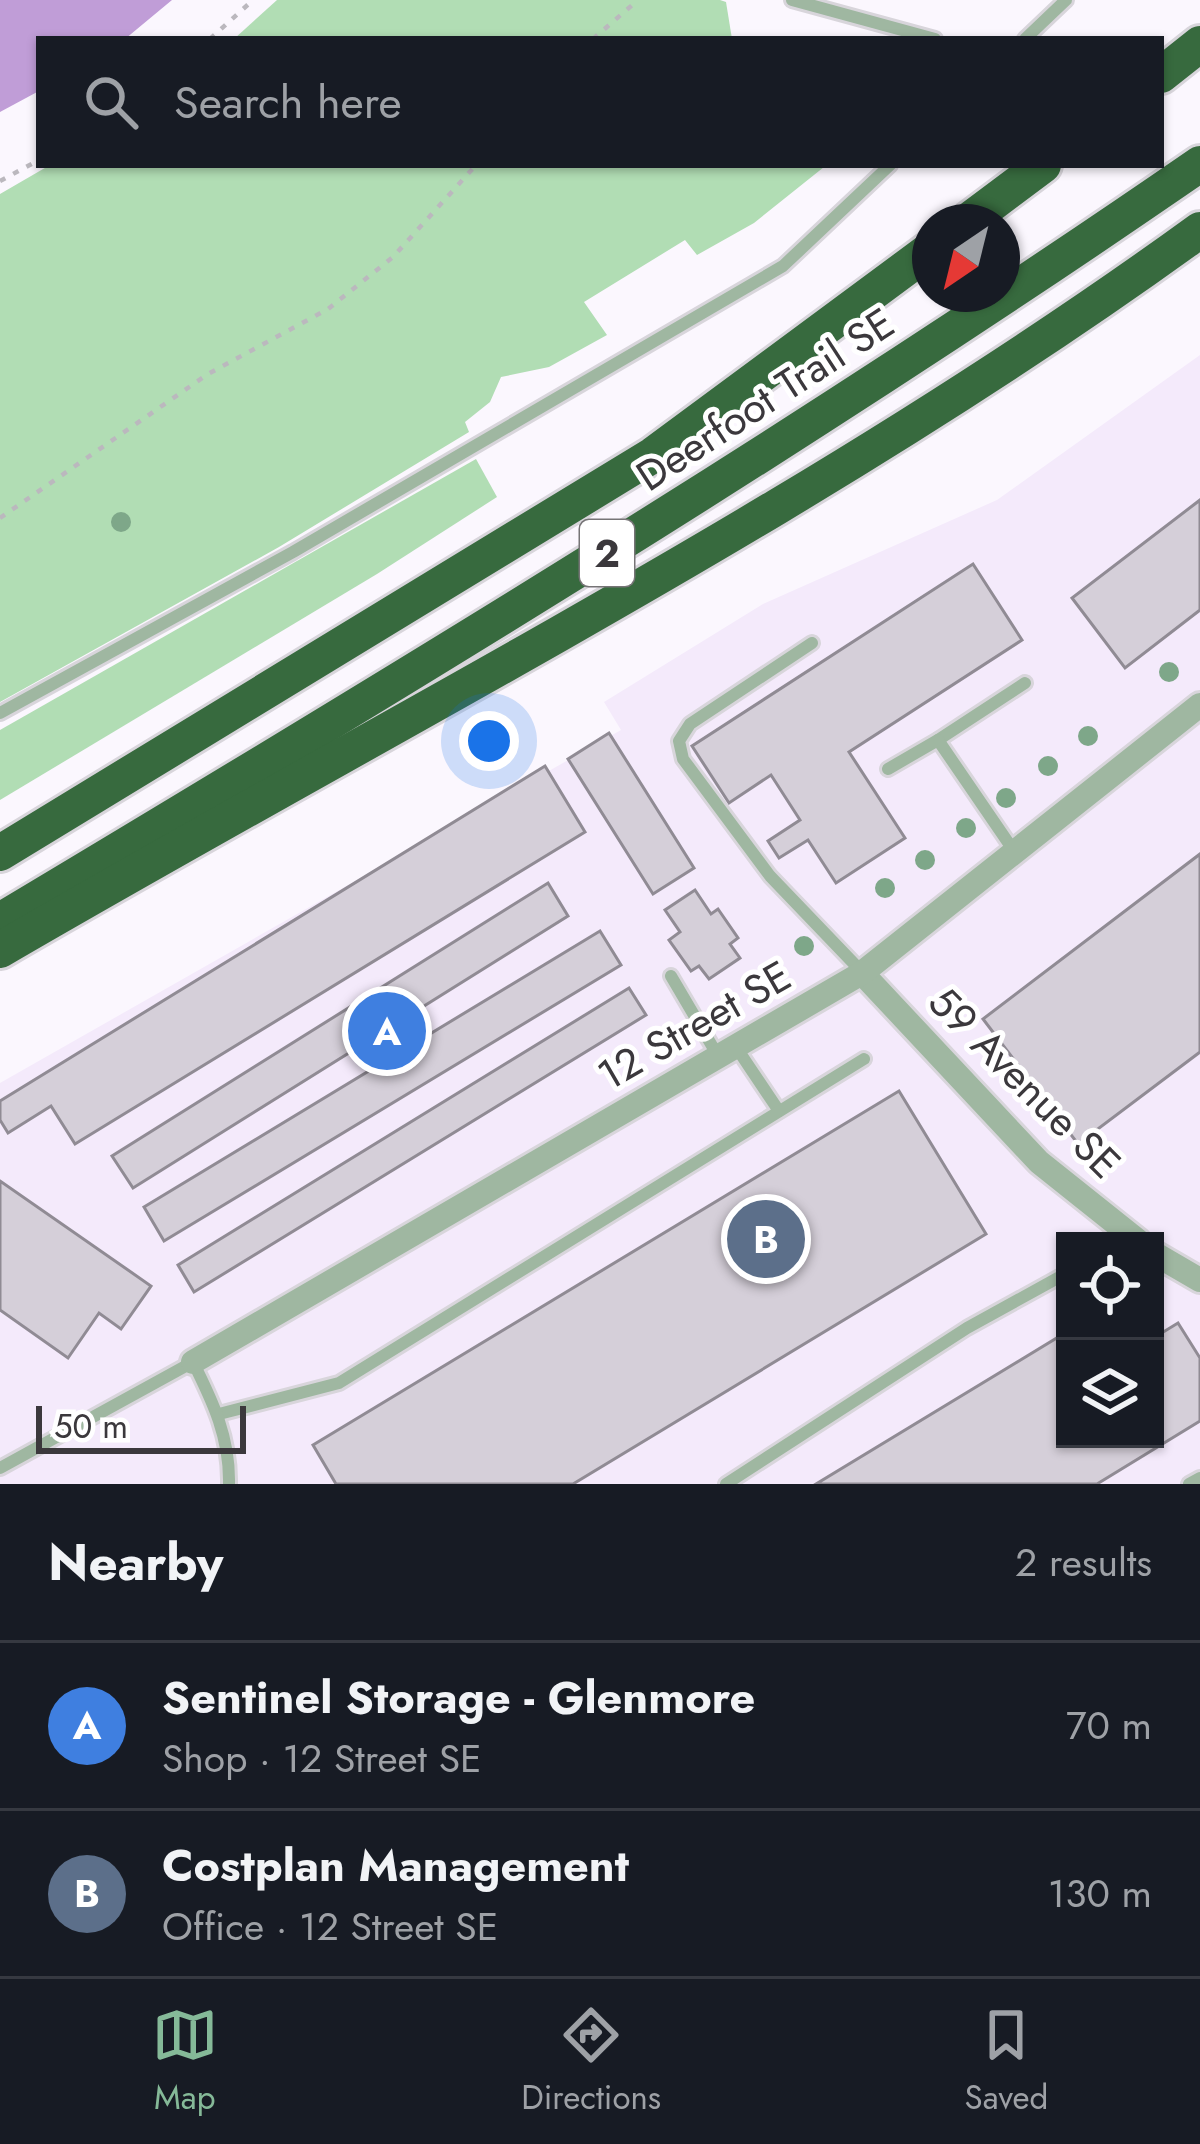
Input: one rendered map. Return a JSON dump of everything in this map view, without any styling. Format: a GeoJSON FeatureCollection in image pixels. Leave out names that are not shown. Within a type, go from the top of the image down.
{"type":"FeatureCollection","features":[{"type":"Feature","properties":{"kind":"highway"},"geometry":{"type":"LineString","coordinates":[[1164,73],[1200,44]]}},
{"type":"Feature","properties":{"kind":"highway","name":"Deerfoot Trail SE"},"geometry":{"type":"LineString","coordinates":[[0,921],[499,622],[851,399],[1200,164]]}},
{"type":"Feature","properties":{"kind":"highway"},"geometry":{"type":"LineString","coordinates":[[991,204],[1039,168]]}},
{"type":"Feature","properties":{"kind":"highway"},"geometry":{"type":"LineString","coordinates":[[0,950],[827,478],[1139,275],[1200,230]]}},
{"type":"Feature","properties":{"kind":"highway","name":"Deerfoot Trail SE"},"geometry":{"type":"LineString","coordinates":[[0,853],[653,455],[912,263]]}},
{"type":"Feature","properties":{"kind":"street","name":"12 Street SE"},"geometry":{"type":"LineString","coordinates":[[193,1362],[862,973],[1200,706]]}},
{"type":"Feature","properties":{"kind":"street","name":"59 Avenue SE"},"geometry":{"type":"LineString","coordinates":[[862,973],[1039,1162],[1123,1232]]}},
{"type":"Feature","properties":{"kind":"street"},"geometry":{"type":"LineString","coordinates":[[1164,1259],[1200,1280]]}},
{"type":"Feature","properties":{"kind":"lane"},"geometry":{"type":"LineString","coordinates":[[792,0],[924,36]]}},
{"type":"Feature","properties":{"kind":"lane"},"geometry":{"type":"LineString","coordinates":[[1028,36],[1066,0]]}},
{"type":"Feature","properties":{"kind":"lane"},"geometry":{"type":"LineString","coordinates":[[0,713],[293,552],[783,266],[887,168]]}},
{"type":"Feature","properties":{"kind":"lane"},"geometry":{"type":"LineString","coordinates":[[812,643],[690,724],[679,741],[683,759],[770,876],[862,973]]}},
{"type":"Feature","properties":{"kind":"lane"},"geometry":{"type":"LineString","coordinates":[[888,769],[1025,683]]}},
{"type":"Feature","properties":{"kind":"lane"},"geometry":{"type":"LineString","coordinates":[[938,740],[1015,852]]}},
{"type":"Feature","properties":{"kind":"lane"},"geometry":{"type":"LineString","coordinates":[[671,976],[779,1111]]}},
{"type":"Feature","properties":{"kind":"lane"},"geometry":{"type":"LineString","coordinates":[[219,1414],[339,1383],[864,1059]]}},
{"type":"Feature","properties":{"kind":"lane"},"geometry":{"type":"LineString","coordinates":[[726,1484],[967,1328],[1056,1279]]}},
{"type":"Feature","properties":{"kind":"lane"},"geometry":{"type":"LineString","coordinates":[[0,1468],[193,1362],[219,1414],[230,1461],[229,1484]]}},
{"type":"Feature","properties":{"kind":"lane"},"geometry":{"type":"LineString","coordinates":[[1189,1484],[1200,1478]]}},
{"type":"Feature","properties":{"kind":"path"},"geometry":{"type":"LineString","coordinates":[[213,36],[253,0]]}},
{"type":"Feature","properties":{"kind":"path"},"geometry":{"type":"LineString","coordinates":[[596,36],[638,0]]}},
{"type":"Feature","properties":{"kind":"path"},"geometry":{"type":"LineString","coordinates":[[0,181],[36,162]]}},
{"type":"Feature","properties":{"kind":"path"},"geometry":{"type":"LineString","coordinates":[[0,518],[208,374],[328,309],[392,257],[473,168]]}},
{"type":"Feature","properties":{"kind":"shaded area"},"geometry":{"type":"Polygon","coordinates":[[[0,0],[172,0],[129,36],[36,36],[36,93],[0,112],[0,0]]]}},
{"type":"Feature","properties":{"kind":"shaded area"},"geometry":{"type":"Polygon","coordinates":[[[1200,355],[1200,1484],[0,1484],[0,1083],[621,730],[604,702],[763,604],[997,500],[1200,355]]]}},
{"type":"Feature","properties":{"kind":"green space"},"geometry":{"type":"Polygon","coordinates":[[[277,0],[720,0],[726,2],[732,36],[237,36],[277,0]]]}},
{"type":"Feature","properties":{"kind":"green space"},"geometry":{"type":"Polygon","coordinates":[[[45,168],[823,168],[754,223],[697,255],[685,240],[584,302],[607,335],[549,367],[501,377],[490,402],[465,422],[469,432],[279,547],[0,702],[0,194],[45,168]]]}},
{"type":"Feature","properties":{"kind":"green space"},"geometry":{"type":"Polygon","coordinates":[[[476,459],[497,497],[0,800],[0,730],[476,459]]]}},
{"type":"Feature","properties":{"kind":"building"},"geometry":{"type":"Polygon","coordinates":[[[1200,500],[1200,610],[1125,668],[1072,598],[1200,500]]]}},
{"type":"Feature","properties":{"kind":"building"},"geometry":{"type":"Polygon","coordinates":[[[973,564],[1022,640],[849,752],[905,838],[836,883],[808,840],[779,858],[768,841],[800,820],[771,775],[729,803],[692,746],[973,564]]]}},
{"type":"Feature","properties":{"kind":"building"},"geometry":{"type":"Polygon","coordinates":[[[609,733],[694,868],[653,894],[568,759],[609,733]]]}},
{"type":"Feature","properties":{"kind":"building"},"geometry":{"type":"Polygon","coordinates":[[[545,766],[585,832],[75,1144],[51,1106],[8,1133],[0,1120],[0,1101],[545,766]]]}},
{"type":"Feature","properties":{"kind":"building"},"geometry":{"type":"Polygon","coordinates":[[[1200,854],[1200,1052],[1078,1144],[983,1019],[1200,854]]]}},
{"type":"Feature","properties":{"kind":"building"},"geometry":{"type":"Polygon","coordinates":[[[548,883],[568,916],[133,1188],[112,1156],[548,883]]]}},
{"type":"Feature","properties":{"kind":"building"},"geometry":{"type":"Polygon","coordinates":[[[695,890],[711,914],[718,909],[738,938],[730,944],[740,958],[709,979],[699,966],[691,971],[669,940],[680,932],[665,910],[695,890]]]}},
{"type":"Feature","properties":{"kind":"building"},"geometry":{"type":"Polygon","coordinates":[[[600,931],[621,965],[164,1241],[144,1207],[600,931]]]}},
{"type":"Feature","properties":{"kind":"building"},"geometry":{"type":"Polygon","coordinates":[[[629,988],[646,1015],[194,1292],[178,1265],[629,988]]]}},
{"type":"Feature","properties":{"kind":"building"},"geometry":{"type":"Polygon","coordinates":[[[899,1091],[986,1234],[573,1484],[336,1484],[313,1445],[899,1091]]]}},
{"type":"Feature","properties":{"kind":"building"},"geometry":{"type":"Polygon","coordinates":[[[0,1181],[151,1286],[121,1329],[99,1313],[68,1358],[0,1310],[0,1181]]]}},
{"type":"Feature","properties":{"kind":"building"},"geometry":{"type":"Polygon","coordinates":[[[1178,1323],[1200,1358],[1200,1421],[1164,1443],[1164,1340],[1164,1332],[1178,1323]]]}},
{"type":"Feature","properties":{"kind":"building"},"geometry":{"type":"Polygon","coordinates":[[[1056,1338],[1056,1448],[1156,1448],[1097,1484],[816,1484],[1056,1338]]]}},
{"type":"Feature","properties":{"kind":"place","name":"Sentinel Storage - Glenmore"},"geometry":{"type":"Point","coordinates":[387,1031]}},
{"type":"Feature","properties":{"kind":"place","name":"Costplan Management"},"geometry":{"type":"Point","coordinates":[766,1239]}}]}
